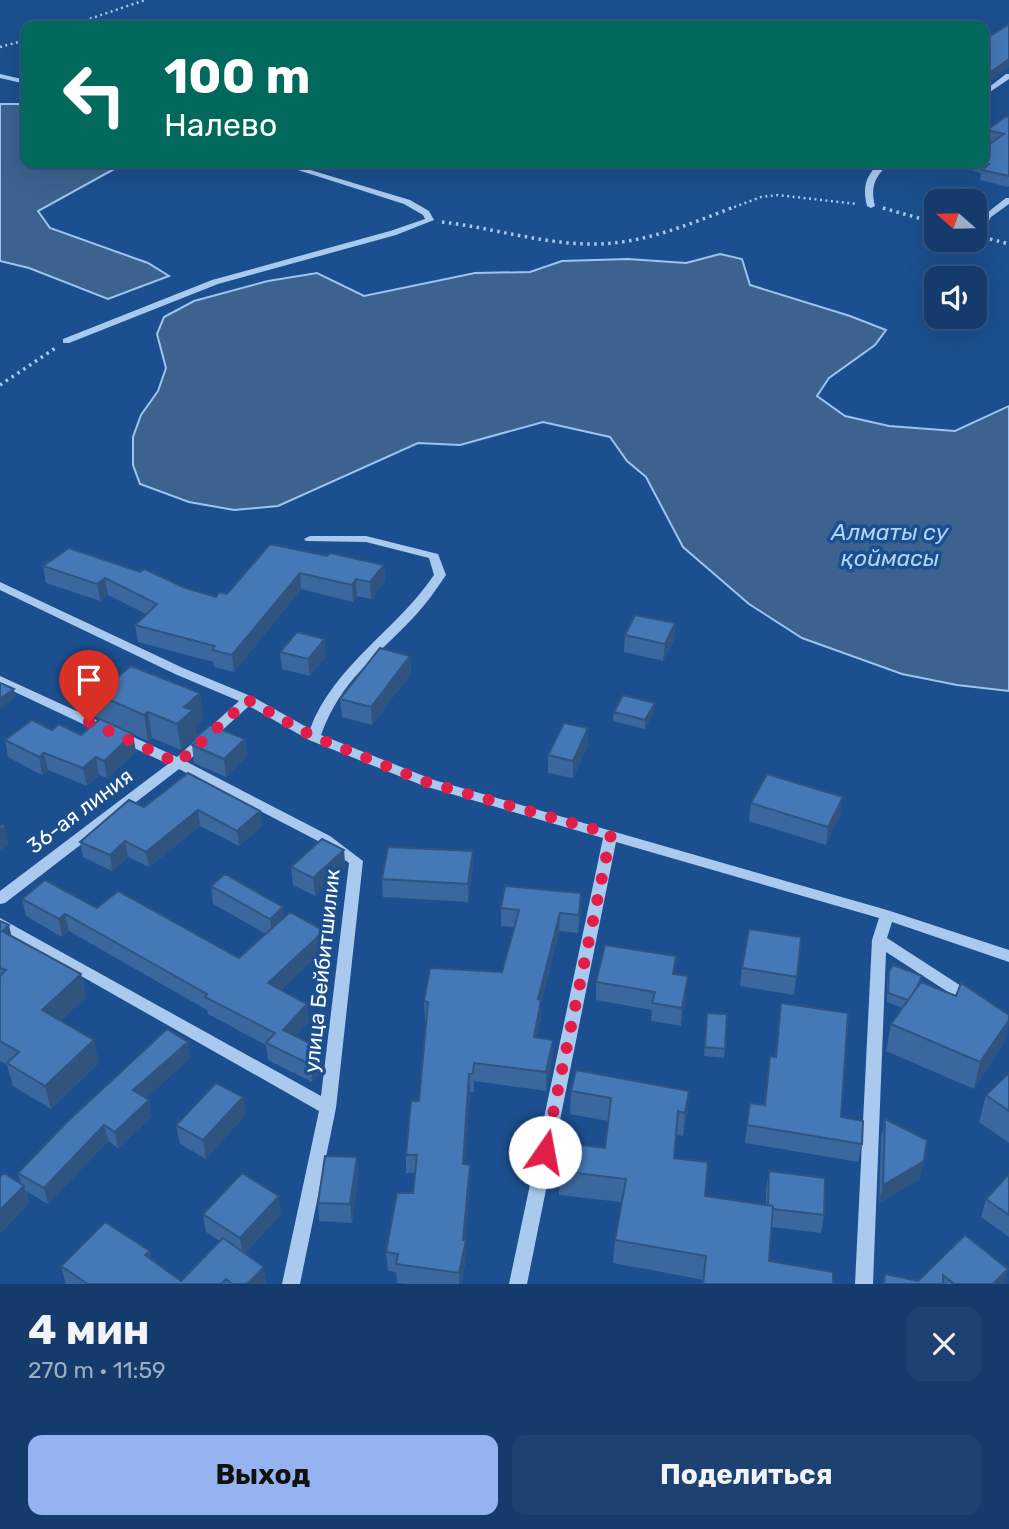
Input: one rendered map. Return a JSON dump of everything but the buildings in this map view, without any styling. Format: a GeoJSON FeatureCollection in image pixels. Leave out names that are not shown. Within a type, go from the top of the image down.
{"type":"FeatureCollection","features":[{"type":"Feature","properties":{"kind":"street"},"geometry":{"type":"LineString","coordinates":[[0,76],[21,81]]}},
{"type":"Feature","properties":{"kind":"street"},"geometry":{"type":"LineString","coordinates":[[989,90],[1009,76]]}},
{"type":"Feature","properties":{"kind":"street"},"geometry":{"type":"LineString","coordinates":[[66,341],[215,282],[393,233],[430,220],[426,213],[407,202],[297,168]]}},
{"type":"Feature","properties":{"kind":"street"},"geometry":{"type":"LineString","coordinates":[[871,205],[868,184],[872,174],[879,168]]}},
{"type":"Feature","properties":{"kind":"street"},"geometry":{"type":"LineString","coordinates":[[987,219],[1009,200]]}},
{"type":"Feature","properties":{"kind":"street"},"geometry":{"type":"LineString","coordinates":[[310,539],[366,539],[434,556],[440,575],[428,597],[347,677],[320,713],[314,737]]}},
{"type":"Feature","properties":{"kind":"street"},"geometry":{"type":"LineString","coordinates":[[0,586],[178,671],[248,700],[314,737],[429,783],[887,915],[1009,956]]}},
{"type":"Feature","properties":{"kind":"street","name":"улица Бейбитшилик"},"geometry":{"type":"LineString","coordinates":[[0,680],[178,763],[325,839],[356,860],[328,1108]]}},
{"type":"Feature","properties":{"kind":"street","name":"36-ая линия"},"geometry":{"type":"LineString","coordinates":[[0,899],[178,763],[248,700]]}},
{"type":"Feature","properties":{"kind":"street"},"geometry":{"type":"LineString","coordinates":[[518,1284],[611,834]]}},
{"type":"Feature","properties":{"kind":"street"},"geometry":{"type":"LineString","coordinates":[[864,1284],[879,940],[887,915]]}},
{"type":"Feature","properties":{"kind":"street"},"geometry":{"type":"LineString","coordinates":[[0,923],[328,1108],[291,1284]]}},
{"type":"Feature","properties":{"kind":"street"},"geometry":{"type":"LineString","coordinates":[[879,940],[988,1011]]}},
{"type":"Feature","properties":{"kind":"path"},"geometry":{"type":"LineString","coordinates":[[84,21],[145,0]]}},
{"type":"Feature","properties":{"kind":"path"},"geometry":{"type":"LineString","coordinates":[[0,47],[21,41]]}},
{"type":"Feature","properties":{"kind":"path"},"geometry":{"type":"LineString","coordinates":[[460,223],[576,244],[610,244],[642,239],[761,197],[778,195],[871,205],[924,220]]}},
{"type":"Feature","properties":{"kind":"path"},"geometry":{"type":"LineString","coordinates":[[0,385],[66,341]]}},
{"type":"Feature","properties":{"kind":"water"},"geometry":{"type":"Polygon","coordinates":[[[0,104],[21,104],[21,168],[116,168],[38,211],[50,228],[148,263],[169,276],[108,299],[29,268],[0,261],[0,104]]]}},
{"type":"Feature","properties":{"kind":"water","name":"Алматы су қоймасы"},"geometry":{"type":"Polygon","coordinates":[[[720,254],[742,259],[750,285],[886,330],[875,345],[829,378],[817,396],[845,416],[889,426],[955,431],[1009,406],[1009,691],[957,685],[902,674],[802,638],[749,604],[683,547],[646,477],[627,461],[610,437],[543,422],[460,445],[418,443],[278,506],[234,510],[189,502],[140,484],[133,465],[133,437],[141,415],[158,391],[166,368],[157,334],[164,317],[194,301],[268,281],[317,273],[364,296],[475,273],[530,272],[562,261],[628,259],[686,263],[720,254]]]}},
{"type":"Feature","properties":{"kind":"route"},"geometry":{"type":"LineString","coordinates":[[89,722],[178,763],[248,700],[314,737],[429,783],[611,834],[545,1152]]}}]}
